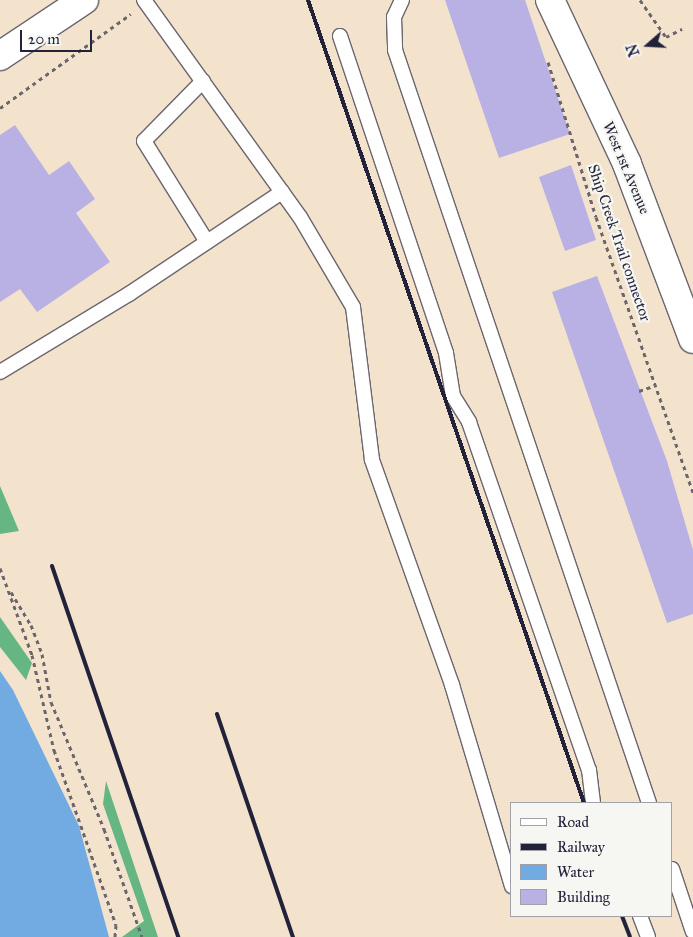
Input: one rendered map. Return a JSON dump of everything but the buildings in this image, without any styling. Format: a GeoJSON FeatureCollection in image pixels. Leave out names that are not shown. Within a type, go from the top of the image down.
{"type":"FeatureCollection","features":[{"type":"Feature","properties":{"kind":"street"},"geometry":{"type":"LineString","coordinates":[[0,56],[84,0]]}},
{"type":"Feature","properties":{"kind":"street","name":"West 1st Avenue"},"geometry":{"type":"LineString","coordinates":[[550,0],[627,164],[693,339]]}},
{"type":"Feature","properties":{"kind":"lane"},"geometry":{"type":"LineString","coordinates":[[402,0],[394,17],[395,50],[649,802]]}},
{"type":"Feature","properties":{"kind":"lane"},"geometry":{"type":"LineString","coordinates":[[145,2],[282,192],[353,307],[372,460],[452,685],[510,879]]}},
{"type":"Feature","properties":{"kind":"lane"},"geometry":{"type":"LineString","coordinates":[[340,36],[446,353],[453,396],[469,422],[589,770],[593,802]]}},
{"type":"Feature","properties":{"kind":"lane"},"geometry":{"type":"LineString","coordinates":[[202,81],[144,141],[207,242]]}},
{"type":"Feature","properties":{"kind":"lane"},"geometry":{"type":"LineString","coordinates":[[0,372],[129,294],[282,192]]}},
{"type":"Feature","properties":{"kind":"lane"},"geometry":{"type":"LineString","coordinates":[[673,873],[693,932]]}},
{"type":"Feature","properties":{"kind":"lane"},"geometry":{"type":"LineString","coordinates":[[640,917],[648,937]]}},
{"type":"Feature","properties":{"kind":"path"},"geometry":{"type":"LineString","coordinates":[[640,0],[666,37],[682,29]]}},
{"type":"Feature","properties":{"kind":"path"},"geometry":{"type":"LineString","coordinates":[[0,108],[145,2]]}},
{"type":"Feature","properties":{"kind":"path","name":"Ship Creek Trail connector"},"geometry":{"type":"LineString","coordinates":[[545,53],[596,217],[693,493]]}},
{"type":"Feature","properties":{"kind":"path"},"geometry":{"type":"LineString","coordinates":[[639,391],[656,385]]}},
{"type":"Feature","properties":{"kind":"path"},"geometry":{"type":"LineString","coordinates":[[0,568],[32,655],[54,750],[116,925],[116,937]]}},
{"type":"Feature","properties":{"kind":"path"},"geometry":{"type":"LineString","coordinates":[[0,581],[8,587],[31,625],[42,654],[51,702],[104,829],[142,937]]}},
{"type":"Feature","properties":{"kind":"green space"},"geometry":{"type":"Polygon","coordinates":[[[0,486],[19,531],[0,534],[0,486]]]}},
{"type":"Feature","properties":{"kind":"green space"},"geometry":{"type":"Polygon","coordinates":[[[0,617],[32,663],[26,680],[0,647],[0,617]]]}},
{"type":"Feature","properties":{"kind":"green space"},"geometry":{"type":"Polygon","coordinates":[[[106,781],[158,937],[122,937],[144,921],[103,804],[106,781]]]}},
{"type":"Feature","properties":{"kind":"water"},"geometry":{"type":"Polygon","coordinates":[[[0,671],[13,690],[79,826],[109,937],[0,937],[0,671]]]}},
{"type":"Feature","properties":{"kind":"railway"},"geometry":{"type":"LineString","coordinates":[[308,0],[584,802]]}},
{"type":"Feature","properties":{"kind":"railway"},"geometry":{"type":"LineString","coordinates":[[52,566],[178,937]]}},
{"type":"Feature","properties":{"kind":"railway"},"geometry":{"type":"LineString","coordinates":[[217,714],[293,937]]}},
{"type":"Feature","properties":{"kind":"railway"},"geometry":{"type":"LineString","coordinates":[[622,917],[630,937]]}}]}
